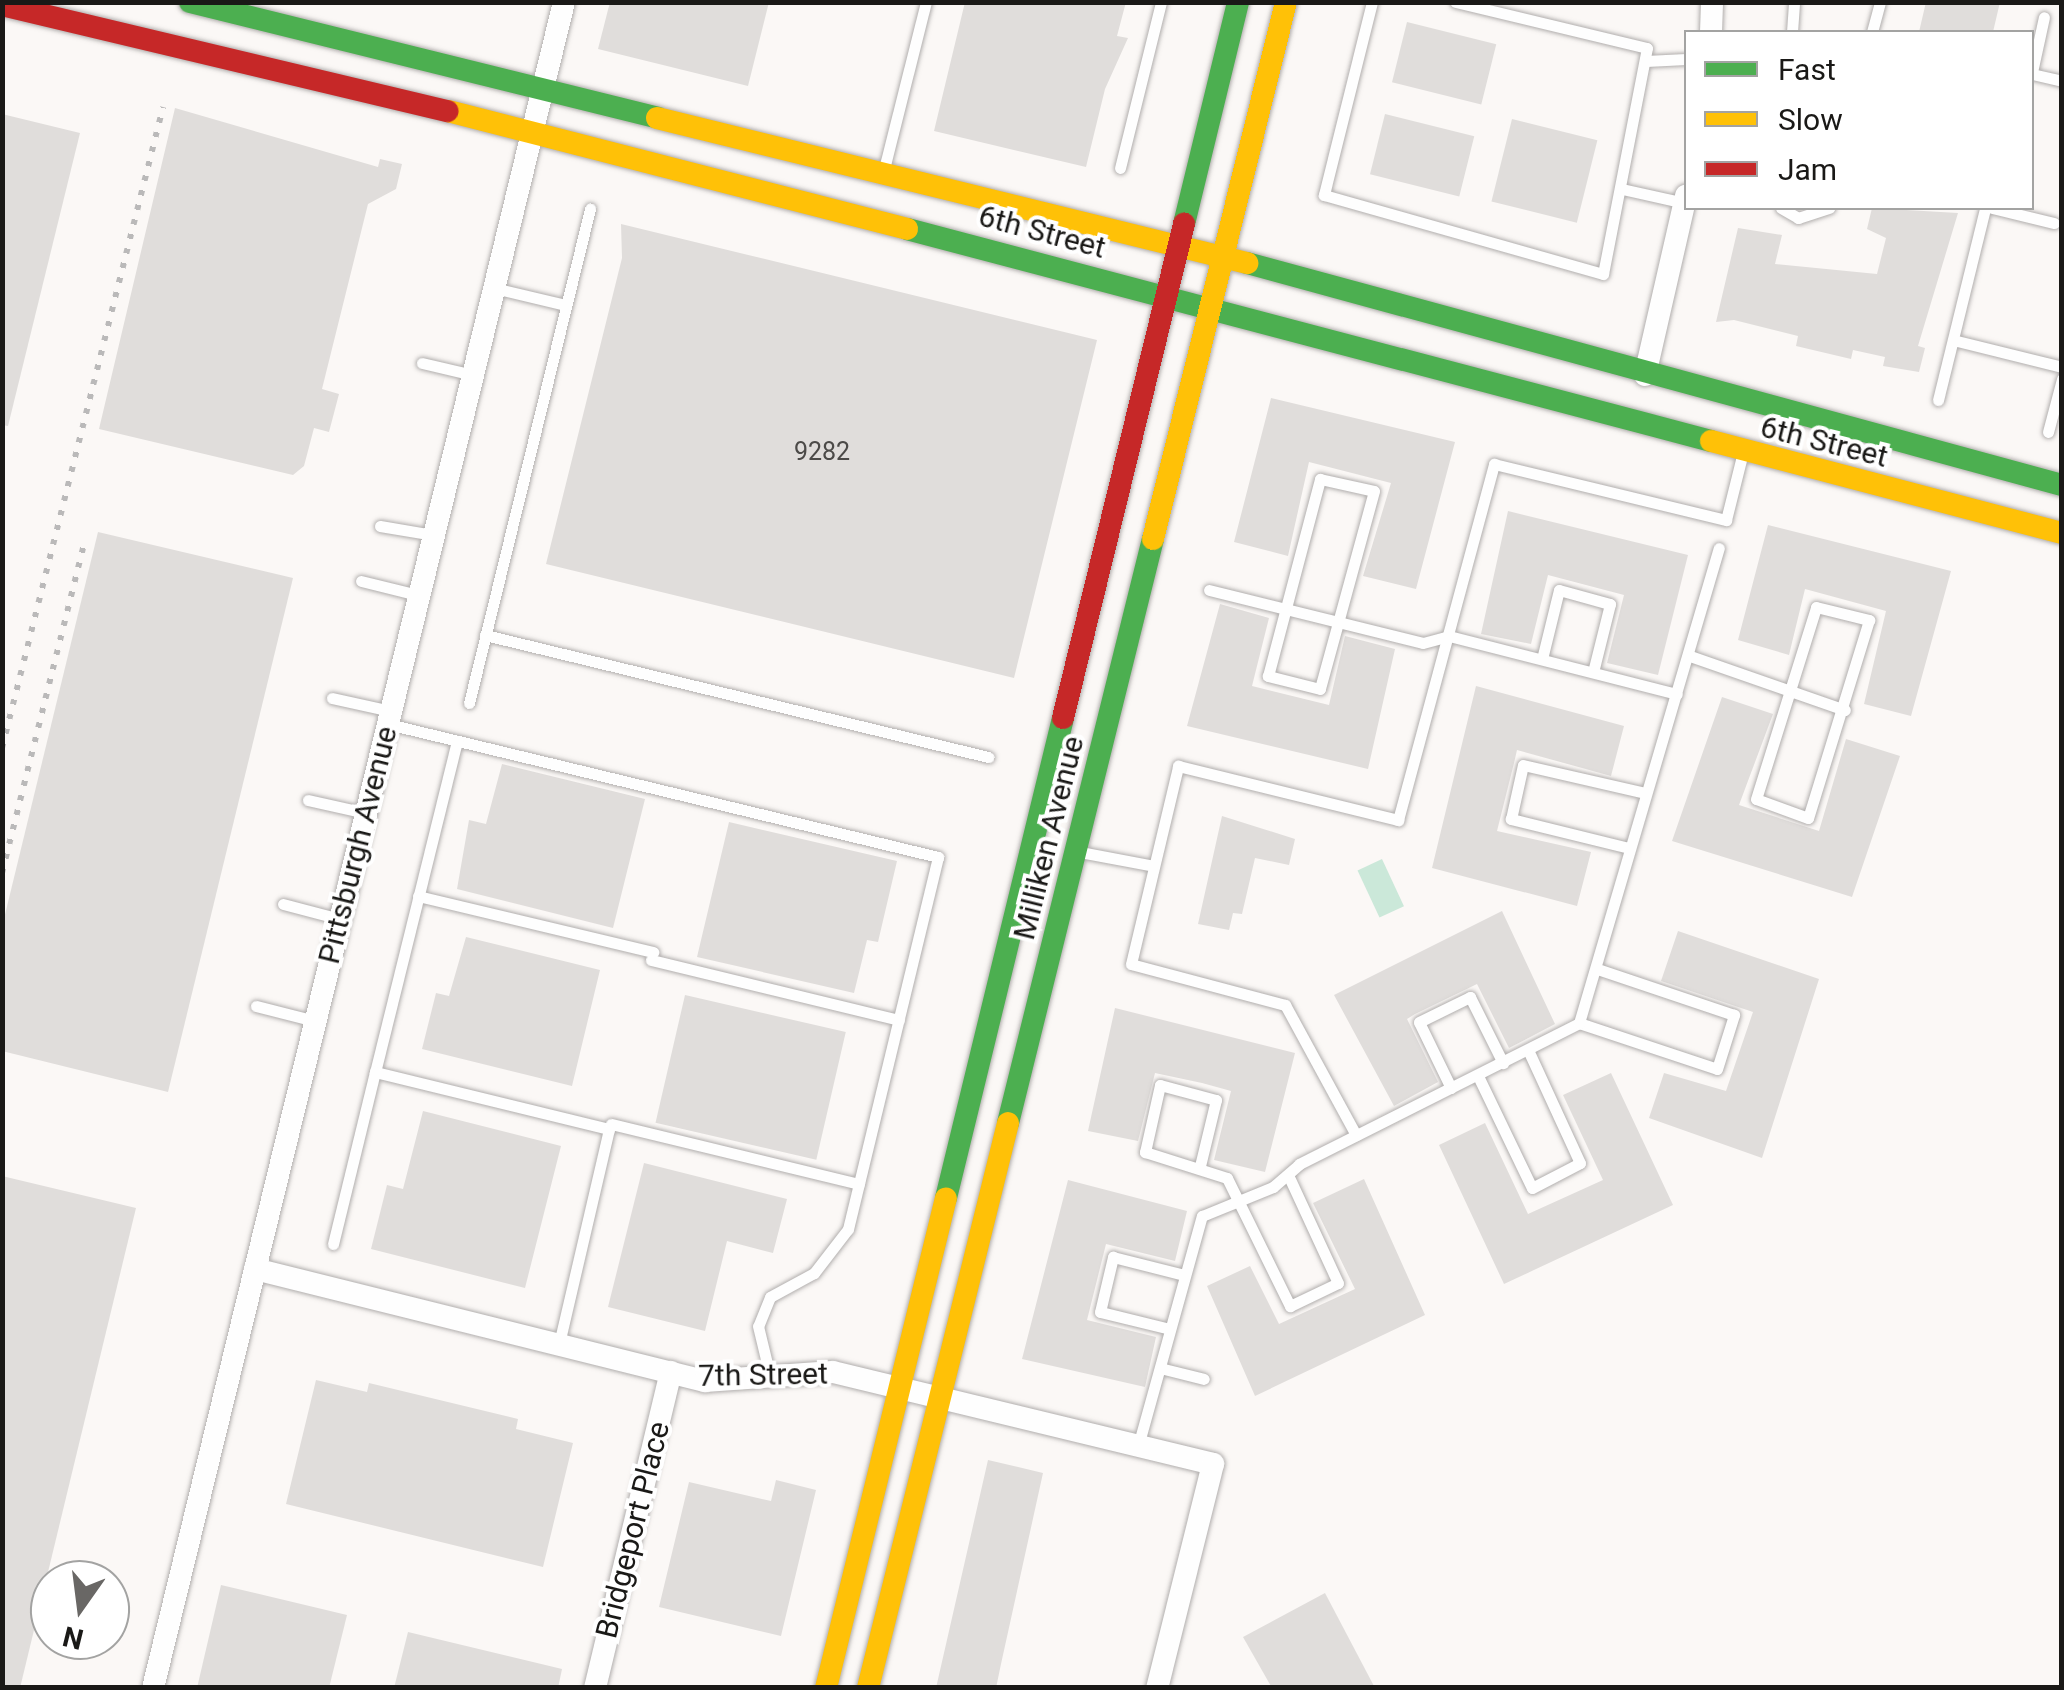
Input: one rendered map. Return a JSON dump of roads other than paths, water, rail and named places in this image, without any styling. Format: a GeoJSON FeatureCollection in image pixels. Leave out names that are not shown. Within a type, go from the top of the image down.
{"type":"FeatureCollection","features":[{"type":"Feature","properties":{"kind":"main road","name":"6th Street"},"geometry":{"type":"LineString","coordinates":[[190,2],[544,86],[1223,259],[2062,485]]}},
{"type":"Feature","properties":{"kind":"main road","name":"Milliken Avenue"},"geometry":{"type":"LineString","coordinates":[[826,1688],[1238,2]]}},
{"type":"Feature","properties":{"kind":"main road","name":"Milliken Avenue"},"geometry":{"type":"LineString","coordinates":[[868,1688],[1286,2]]}},
{"type":"Feature","properties":{"kind":"main road","name":"6th Street"},"geometry":{"type":"LineString","coordinates":[[2,5],[532,131],[2062,533]]}},
{"type":"Feature","properties":{"kind":"street","name":"Pittsburgh Avenue"},"geometry":{"type":"LineString","coordinates":[[153,1688],[564,2]]}},
{"type":"Feature","properties":{"kind":"street"},"geometry":{"type":"LineString","coordinates":[[1711,30],[1712,2]]}},
{"type":"Feature","properties":{"kind":"street"},"geometry":{"type":"LineString","coordinates":[[1645,375],[1684,209]]}},
{"type":"Feature","properties":{"kind":"street","name":"7th Street"},"geometry":{"type":"LineString","coordinates":[[255,1269],[705,1380],[833,1372],[1212,1464],[1157,1688]]}},
{"type":"Feature","properties":{"kind":"street","name":"Bridgeport Place"},"geometry":{"type":"LineString","coordinates":[[595,1688],[670,1372]]}},
{"type":"Feature","properties":{"kind":"lane"},"geometry":{"type":"LineString","coordinates":[[882,174],[926,2]]}},
{"type":"Feature","properties":{"kind":"lane"},"geometry":{"type":"LineString","coordinates":[[1120,168],[1161,2]]}},
{"type":"Feature","properties":{"kind":"lane"},"geometry":{"type":"LineString","coordinates":[[1372,2],[1324,195],[1603,274],[1647,48],[1455,2]]}},
{"type":"Feature","properties":{"kind":"lane"},"geometry":{"type":"LineString","coordinates":[[1792,30],[1794,2]]}},
{"type":"Feature","properties":{"kind":"lane"},"geometry":{"type":"LineString","coordinates":[[1873,30],[1880,2]]}},
{"type":"Feature","properties":{"kind":"lane"},"geometry":{"type":"LineString","coordinates":[[2034,64],[2044,17]]}},
{"type":"Feature","properties":{"kind":"lane"},"geometry":{"type":"LineString","coordinates":[[1646,61],[1684,59]]}},
{"type":"Feature","properties":{"kind":"lane"},"geometry":{"type":"LineString","coordinates":[[2034,74],[2062,81]]}},
{"type":"Feature","properties":{"kind":"lane"},"geometry":{"type":"LineString","coordinates":[[1622,190],[1684,200]]}},
{"type":"Feature","properties":{"kind":"lane"},"geometry":{"type":"LineString","coordinates":[[469,703],[590,209]]}},
{"type":"Feature","properties":{"kind":"lane"},"geometry":{"type":"LineString","coordinates":[[1784,210],[1798,218],[1823,210]]}},
{"type":"Feature","properties":{"kind":"lane"},"geometry":{"type":"LineString","coordinates":[[1938,400],[1987,210]]}},
{"type":"Feature","properties":{"kind":"lane"},"geometry":{"type":"LineString","coordinates":[[1996,210],[2054,224]]}},
{"type":"Feature","properties":{"kind":"lane"},"geometry":{"type":"LineString","coordinates":[[494,288],[566,305]]}},
{"type":"Feature","properties":{"kind":"lane"},"geometry":{"type":"LineString","coordinates":[[1952,340],[2062,367]]}},
{"type":"Feature","properties":{"kind":"lane"},"geometry":{"type":"LineString","coordinates":[[422,363],[472,376]]}},
{"type":"Feature","properties":{"kind":"lane"},"geometry":{"type":"LineString","coordinates":[[2048,432],[2062,379]]}},
{"type":"Feature","properties":{"kind":"lane"},"geometry":{"type":"LineString","coordinates":[[1356,1135],[1285,1005],[1132,964],[1178,766],[1398,820],[1494,464],[1726,520],[1743,452]]}},
{"type":"Feature","properties":{"kind":"lane"},"geometry":{"type":"LineString","coordinates":[[1320,478],[1374,491],[1320,689],[1268,676],[1286,608],[1320,478]]}},
{"type":"Feature","properties":{"kind":"lane"},"geometry":{"type":"LineString","coordinates":[[380,526],[434,535]]}},
{"type":"Feature","properties":{"kind":"lane"},"geometry":{"type":"LineString","coordinates":[[1138,1446],[1202,1216],[1240,1200],[1356,1135],[1529,1052],[1580,1023],[1600,970],[1629,848],[1690,656],[1718,548]]}},
{"type":"Feature","properties":{"kind":"lane"},"geometry":{"type":"LineString","coordinates":[[361,582],[418,596]]}},
{"type":"Feature","properties":{"kind":"lane"},"geometry":{"type":"LineString","coordinates":[[1209,590],[1424,642],[1449,636],[1676,694]]}},
{"type":"Feature","properties":{"kind":"lane"},"geometry":{"type":"LineString","coordinates":[[1542,659],[1559,590],[1610,604],[1594,672]]}},
{"type":"Feature","properties":{"kind":"lane"},"geometry":{"type":"LineString","coordinates":[[1816,608],[1869,620],[1845,710],[1808,818],[1756,799],[1794,691],[1816,608]]}},
{"type":"Feature","properties":{"kind":"lane"},"geometry":{"type":"LineString","coordinates":[[485,634],[988,757]]}},
{"type":"Feature","properties":{"kind":"lane"},"geometry":{"type":"LineString","coordinates":[[1690,656],[1845,710]]}},
{"type":"Feature","properties":{"kind":"lane"},"geometry":{"type":"LineString","coordinates":[[332,698],[457,741],[938,857],[848,1229],[814,1273],[770,1297],[758,1326],[770,1376]]}},
{"type":"Feature","properties":{"kind":"lane"},"geometry":{"type":"LineString","coordinates":[[333,1244],[457,741]]}},
{"type":"Feature","properties":{"kind":"lane"},"geometry":{"type":"LineString","coordinates":[[1629,848],[1511,818],[1523,765],[1645,793]]}},
{"type":"Feature","properties":{"kind":"lane"},"geometry":{"type":"LineString","coordinates":[[308,800],[366,813]]}},
{"type":"Feature","properties":{"kind":"lane"},"geometry":{"type":"LineString","coordinates":[[1077,852],[1154,866]]}},
{"type":"Feature","properties":{"kind":"lane"},"geometry":{"type":"LineString","coordinates":[[418,896],[899,1020]]}},
{"type":"Feature","properties":{"kind":"lane"},"geometry":{"type":"LineString","coordinates":[[283,904],[340,918]]}},
{"type":"Feature","properties":{"kind":"lane"},"geometry":{"type":"LineString","coordinates":[[1580,1023],[1717,1069],[1734,1015],[1600,970]]}},
{"type":"Feature","properties":{"kind":"lane"},"geometry":{"type":"LineString","coordinates":[[1451,1088],[1419,1022],[1470,996],[1503,1063]]}},
{"type":"Feature","properties":{"kind":"lane"},"geometry":{"type":"LineString","coordinates":[[256,1006],[315,1022]]}},
{"type":"Feature","properties":{"kind":"lane"},"geometry":{"type":"LineString","coordinates":[[1478,1076],[1532,1188],[1580,1163],[1529,1052]]}},
{"type":"Feature","properties":{"kind":"lane"},"geometry":{"type":"LineString","coordinates":[[375,1072],[609,1130],[559,1344]]}},
{"type":"Feature","properties":{"kind":"lane"},"geometry":{"type":"LineString","coordinates":[[1200,1166],[1216,1100],[1160,1086],[1145,1152],[1200,1166],[1227,1178],[1290,1306],[1338,1282],[1288,1175]]}},
{"type":"Feature","properties":{"kind":"lane"},"geometry":{"type":"LineString","coordinates":[[610,1124],[859,1184]]}},
{"type":"Feature","properties":{"kind":"lane"},"geometry":{"type":"LineString","coordinates":[[1170,1328],[1100,1312],[1113,1257],[1184,1274]]}},
{"type":"Feature","properties":{"kind":"lane"},"geometry":{"type":"LineString","coordinates":[[1160,1368],[1204,1378]]}},
{"type":"Feature","properties":{"kind":"railway"},"geometry":{"type":"LineString","coordinates":[[2,748],[163,107]]}},
{"type":"Feature","properties":{"kind":"railway"},"geometry":{"type":"LineString","coordinates":[[2,873],[85,540]]}}]}
